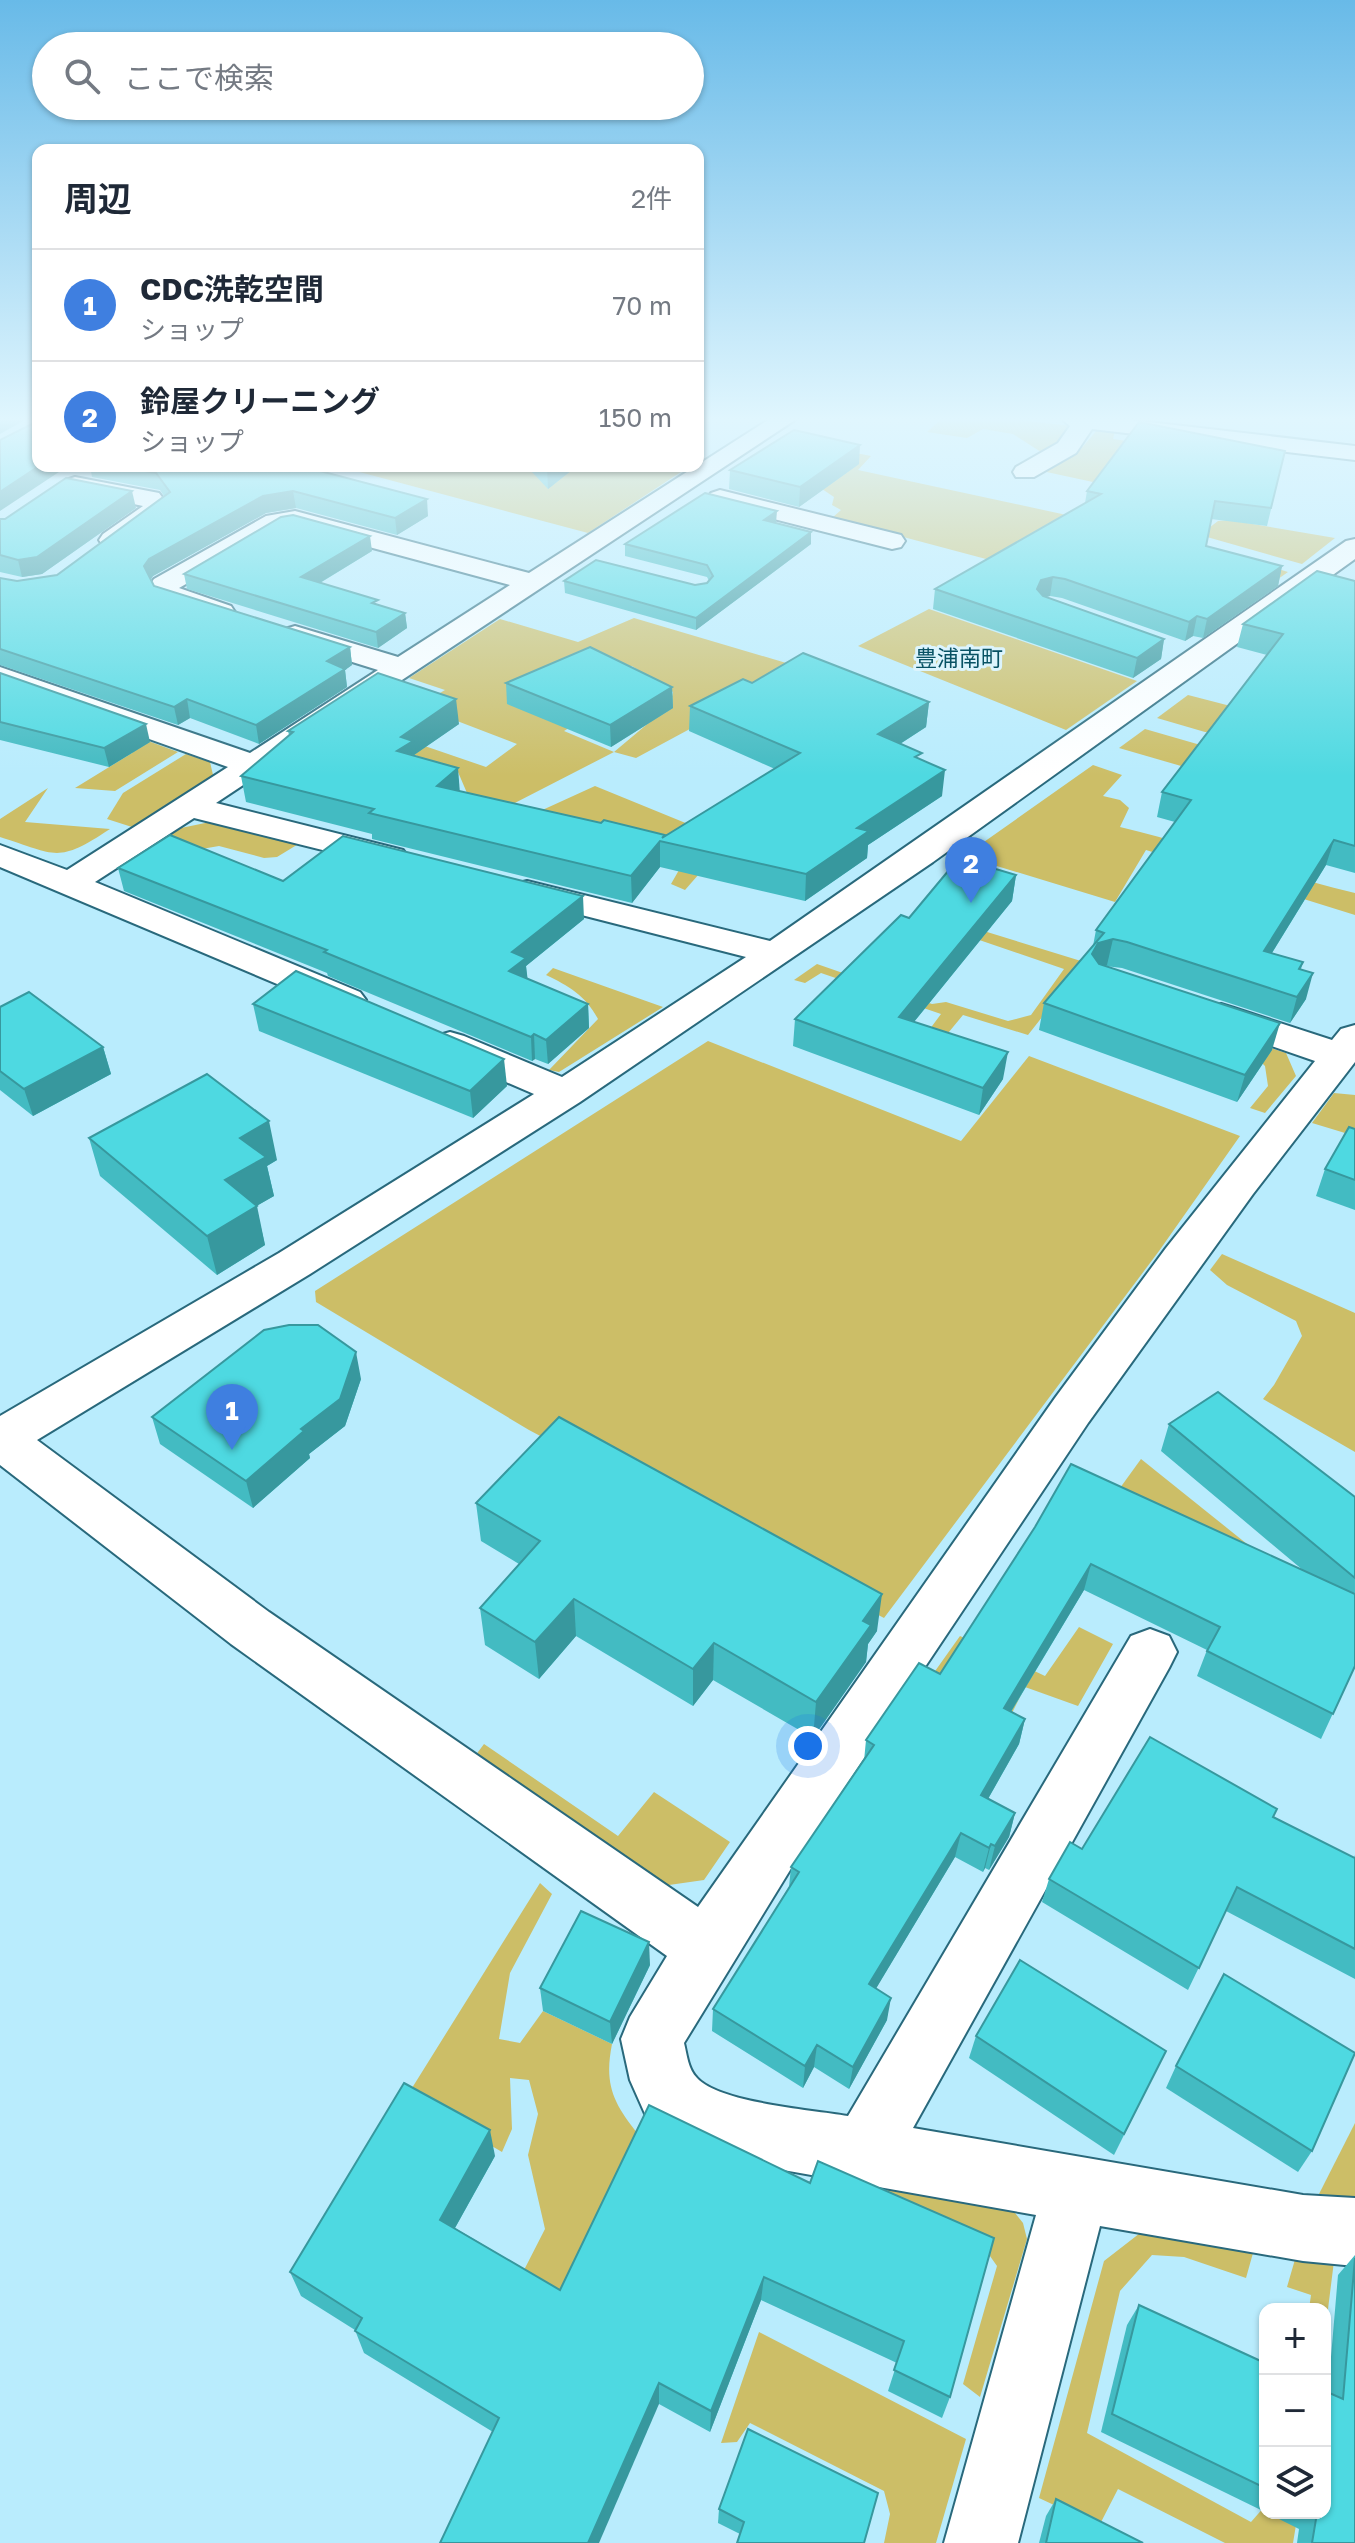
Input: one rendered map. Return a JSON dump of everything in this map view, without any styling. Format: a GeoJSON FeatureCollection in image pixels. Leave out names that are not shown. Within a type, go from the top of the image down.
{"type":"FeatureCollection","features":[{"type":"Feature","properties":{"kind":"street"},"geometry":{"type":"LineString","coordinates":[[86,559],[114,539]]}},
{"type":"Feature","properties":{"kind":"street"},"geometry":{"type":"LineString","coordinates":[[246,539],[164,585],[169,595],[246,620]]}},
{"type":"Feature","properties":{"kind":"street"},"geometry":{"type":"LineString","coordinates":[[368,539],[533,583]]}},
{"type":"Feature","properties":{"kind":"street"},"geometry":{"type":"LineString","coordinates":[[71,883],[602,539]]}},
{"type":"Feature","properties":{"kind":"street"},"geometry":{"type":"LineString","coordinates":[[883,539],[892,541]]}},
{"type":"Feature","properties":{"kind":"street"},"geometry":{"type":"LineString","coordinates":[[705,1947],[250,1628],[0,1439],[170,1341],[566,1093],[776,954],[1184,653],[1355,547]]}},
{"type":"Feature","properties":{"kind":"street"},"geometry":{"type":"LineString","coordinates":[[577,555],[607,562]]}},
{"type":"Feature","properties":{"kind":"street"},"geometry":{"type":"LineString","coordinates":[[274,628],[403,668]]}},
{"type":"Feature","properties":{"kind":"street"},"geometry":{"type":"LineString","coordinates":[[0,676],[254,765]]}},
{"type":"Feature","properties":{"kind":"street"},"geometry":{"type":"LineString","coordinates":[[191,807],[429,867]]}},
{"type":"Feature","properties":{"kind":"street"},"geometry":{"type":"LineString","coordinates":[[0,855],[377,1012]]}},
{"type":"Feature","properties":{"kind":"street"},"geometry":{"type":"LineString","coordinates":[[490,882],[776,954]]}},
{"type":"Feature","properties":{"kind":"street"},"geometry":{"type":"LineString","coordinates":[[1195,1007],[1347,1046],[1251,1163],[1058,1426],[705,1947],[652,2039],[662,2086],[686,2113],[738,2130],[1303,2228],[1355,2232]]}},
{"type":"Feature","properties":{"kind":"street"},"geometry":{"type":"LineString","coordinates":[[420,1031],[566,1093]]}},
{"type":"Feature","properties":{"kind":"street"},"geometry":{"type":"LineString","coordinates":[[864,2151],[1150,1652]]}},
{"type":"Feature","properties":{"kind":"street"},"geometry":{"type":"LineString","coordinates":[[981,2543],[1076,2189]]}},
{"type":"Feature","properties":{"kind":"shaded area"},"geometry":{"type":"Polygon","coordinates":[[[910,539],[1178,539],[1288,572],[1227,615],[910,539]]]}},
{"type":"Feature","properties":{"kind":"shaded area"},"geometry":{"type":"Polygon","coordinates":[[[1213,539],[1334,539],[1302,564],[1213,539]]]}},
{"type":"Feature","properties":{"kind":"shaded area"},"geometry":{"type":"Polygon","coordinates":[[[929,609],[1137,681],[1066,730],[858,646],[929,609]]]}},
{"type":"Feature","properties":{"kind":"shaded area"},"geometry":{"type":"Polygon","coordinates":[[[634,618],[803,668],[636,758],[614,752],[449,837],[470,800],[458,772],[387,744],[378,730],[486,767],[517,744],[418,706],[445,690],[409,678],[500,619],[578,642],[634,618]],[[632,666],[559,676],[591,714],[564,731],[614,752],[670,705],[673,692],[632,666]]]}},
{"type":"Feature","properties":{"kind":"shaded area"},"geometry":{"type":"Polygon","coordinates":[[[1188,695],[1334,733],[1205,732],[1157,718],[1188,695]]]}},
{"type":"Feature","properties":{"kind":"shaded area"},"geometry":{"type":"Polygon","coordinates":[[[1145,729],[1322,780],[1288,797],[1119,748],[1145,729]]]}},
{"type":"Feature","properties":{"kind":"shaded area"},"geometry":{"type":"Polygon","coordinates":[[[140,738],[178,752],[115,791],[75,788],[132,753],[140,738]]]}},
{"type":"Feature","properties":{"kind":"shaded area"},"geometry":{"type":"Polygon","coordinates":[[[186,754],[210,762],[213,775],[132,827],[107,819],[123,793],[186,754]]]}},
{"type":"Feature","properties":{"kind":"shaded area"},"geometry":{"type":"Polygon","coordinates":[[[1093,765],[1122,775],[1103,796],[1120,800],[1129,808],[1120,827],[1355,893],[1355,915],[1146,850],[1115,902],[964,856],[1093,765]]]}},
{"type":"Feature","properties":{"kind":"shaded area"},"geometry":{"type":"Polygon","coordinates":[[[595,786],[688,824],[720,850],[685,890],[671,884],[683,863],[538,812],[595,786]]]}},
{"type":"Feature","properties":{"kind":"shaded area"},"geometry":{"type":"Polygon","coordinates":[[[48,788],[25,822],[110,829],[78,848],[56,853],[0,837],[0,819],[48,788]]]}},
{"type":"Feature","properties":{"kind":"shaded area"},"geometry":{"type":"Polygon","coordinates":[[[210,822],[300,843],[277,857],[264,858],[219,846],[190,851],[158,844],[181,828],[210,822]]]}},
{"type":"Feature","properties":{"kind":"shaded area"},"geometry":{"type":"Polygon","coordinates":[[[922,912],[1094,965],[1068,984],[1028,1035],[963,1015],[934,1050],[918,1045],[941,1014],[821,973],[805,983],[794,980],[817,964],[932,1004],[946,1002],[1008,1021],[1031,1015],[1064,969],[912,917],[922,912]]]}},
{"type":"Feature","properties":{"kind":"shaded area"},"geometry":{"type":"Polygon","coordinates":[[[553,968],[663,1007],[559,1072],[549,1070],[598,1019],[576,992],[546,975],[553,968]]]}},
{"type":"Feature","properties":{"kind":"shaded area"},"geometry":{"type":"Polygon","coordinates":[[[1208,1027],[1286,1053],[1296,1076],[1265,1113],[1250,1108],[1268,1086],[1265,1066],[1253,1054],[1208,1027]]]}},
{"type":"Feature","properties":{"kind":"shaded area"},"geometry":{"type":"Polygon","coordinates":[[[708,1041],[961,1141],[1029,1056],[1240,1136],[1159,1251],[884,1618],[529,1430],[316,1302],[315,1291],[708,1041]]]}},
{"type":"Feature","properties":{"kind":"shaded area"},"geometry":{"type":"Polygon","coordinates":[[[1334,1093],[1355,1095],[1355,1136],[1312,1123],[1334,1093]]]}},
{"type":"Feature","properties":{"kind":"shaded area"},"geometry":{"type":"Polygon","coordinates":[[[1222,1254],[1355,1313],[1355,1452],[1263,1399],[1302,1336],[1296,1321],[1227,1285],[1210,1270],[1222,1254]]]}},
{"type":"Feature","properties":{"kind":"shaded area"},"geometry":{"type":"Polygon","coordinates":[[[1141,1459],[1333,1613],[1120,1488],[1141,1459]]]}},
{"type":"Feature","properties":{"kind":"shaded area"},"geometry":{"type":"Polygon","coordinates":[[[1079,1627],[1113,1644],[1078,1706],[1025,1687],[1007,1723],[928,1681],[960,1636],[1045,1676],[1079,1627]]]}},
{"type":"Feature","properties":{"kind":"shaded area"},"geometry":{"type":"Polygon","coordinates":[[[484,1744],[618,1836],[654,1792],[730,1842],[704,1880],[662,1886],[475,1756],[484,1744]]]}},
{"type":"Feature","properties":{"kind":"shaded area"},"geometry":{"type":"Polygon","coordinates":[[[540,1883],[552,1894],[510,1973],[499,2039],[520,2043],[543,2011],[612,2044],[610,2082],[622,2112],[638,2134],[564,2300],[523,2272],[545,2229],[528,2155],[538,2114],[529,2080],[510,2078],[512,2129],[502,2152],[407,2096],[540,1883]]]}},
{"type":"Feature","properties":{"kind":"shaded area"},"geometry":{"type":"Polygon","coordinates":[[[1355,2123],[1355,2198],[1319,2194],[1355,2123]]]}},
{"type":"Feature","properties":{"kind":"shaded area"},"geometry":{"type":"Polygon","coordinates":[[[831,2173],[1008,2204],[1023,2223],[1027,2239],[980,2397],[963,2384],[997,2266],[985,2249],[831,2173]]]}},
{"type":"Feature","properties":{"kind":"shaded area"},"geometry":{"type":"Polygon","coordinates":[[[1144,2230],[1253,2253],[1246,2278],[1184,2257],[1152,2255],[1120,2291],[1087,2433],[1251,2522],[1259,2513],[1259,2519],[1297,2519],[1293,2543],[1225,2543],[1118,2489],[1099,2526],[1039,2498],[1104,2261],[1144,2230]]]}},
{"type":"Feature","properties":{"kind":"shaded area"},"geometry":{"type":"Polygon","coordinates":[[[1296,2256],[1334,2261],[1329,2303],[1310,2303],[1311,2295],[1287,2287],[1296,2256]]]}},
{"type":"Feature","properties":{"kind":"shaded area"},"geometry":{"type":"Polygon","coordinates":[[[759,2332],[966,2439],[936,2543],[884,2543],[890,2514],[884,2491],[750,2423],[737,2442],[721,2443],[759,2332]]]}},
{"type":"Feature","properties":{"kind":"building"},"geometry":{"type":"Polygon","coordinates":[[[0,539],[63,539],[37,557],[18,560],[0,555],[0,539]]]}},
{"type":"Feature","properties":{"kind":"building"},"geometry":{"type":"Polygon","coordinates":[[[106,539],[186,539],[149,559],[144,566],[154,586],[350,647],[327,661],[345,669],[256,725],[187,699],[174,707],[0,649],[0,578],[17,581],[57,575],[106,539]]]}},
{"type":"Feature","properties":{"kind":"building"},"geometry":{"type":"Polygon","coordinates":[[[244,539],[366,539],[301,577],[378,600],[372,603],[405,613],[376,632],[184,574],[244,539]]]}},
{"type":"Feature","properties":{"kind":"building"},"geometry":{"type":"Polygon","coordinates":[[[633,539],[802,539],[696,618],[564,581],[596,560],[695,585],[707,583],[713,576],[707,565],[625,544],[633,539]]]}},
{"type":"Feature","properties":{"kind":"building"},"geometry":{"type":"Polygon","coordinates":[[[1023,539],[1207,539],[1206,546],[1282,566],[1207,619],[1197,616],[1189,622],[1065,579],[1053,577],[1041,580],[1037,589],[1043,596],[1164,639],[1137,658],[935,589],[1023,539]]]}},
{"type":"Feature","properties":{"kind":"building"},"geometry":{"type":"Polygon","coordinates":[[[1317,571],[1355,581],[1355,846],[1334,840],[1264,951],[1303,962],[1299,969],[1313,973],[1297,997],[1127,942],[1113,939],[1098,943],[1092,954],[1099,964],[1280,1023],[1245,1075],[1044,1003],[1104,933],[1096,930],[1191,800],[1162,792],[1283,634],[1243,624],[1317,571]]]}},
{"type":"Feature","properties":{"kind":"building"},"geometry":{"type":"Polygon","coordinates":[[[590,647],[672,687],[610,725],[506,683],[590,647]]]}},
{"type":"Feature","properties":{"kind":"building"},"geometry":{"type":"Polygon","coordinates":[[[803,653],[929,702],[878,734],[922,753],[915,757],[945,770],[857,828],[869,831],[806,874],[660,841],[631,876],[369,813],[374,809],[241,776],[293,732],[288,731],[378,673],[456,699],[401,737],[413,741],[397,751],[458,768],[437,786],[601,823],[604,820],[665,835],[662,838],[800,753],[690,706],[743,679],[752,683],[803,653]]]}},
{"type":"Feature","properties":{"kind":"building"},"geometry":{"type":"Polygon","coordinates":[[[0,673],[146,724],[104,748],[0,722],[0,673]]]}},
{"type":"Feature","properties":{"kind":"building"},"geometry":{"type":"Polygon","coordinates":[[[170,835],[283,881],[343,836],[583,896],[512,952],[526,958],[509,971],[588,1004],[546,1040],[534,1034],[531,1037],[324,952],[327,950],[118,868],[170,835]]]}},
{"type":"Feature","properties":{"kind":"building"},"geometry":{"type":"Polygon","coordinates":[[[959,858],[1016,875],[899,1017],[1008,1052],[983,1088],[795,1019],[901,915],[909,918],[959,858]]]}},
{"type":"Feature","properties":{"kind":"building"},"geometry":{"type":"Polygon","coordinates":[[[296,971],[504,1059],[470,1091],[253,1004],[296,971]]]}},
{"type":"Feature","properties":{"kind":"building"},"geometry":{"type":"Polygon","coordinates":[[[29,992],[103,1047],[24,1089],[0,1071],[0,1007],[29,992]]]}},
{"type":"Feature","properties":{"kind":"building"},"geometry":{"type":"Polygon","coordinates":[[[207,1074],[269,1121],[240,1138],[266,1157],[225,1180],[257,1206],[207,1236],[89,1138],[207,1074]]]}},
{"type":"Feature","properties":{"kind":"building"},"geometry":{"type":"Polygon","coordinates":[[[1349,1127],[1355,1129],[1355,1180],[1325,1169],[1349,1127]]]}},
{"type":"Feature","properties":{"kind":"building"},"geometry":{"type":"Polygon","coordinates":[[[289,1325],[318,1325],[356,1352],[340,1399],[301,1429],[304,1431],[246,1481],[152,1417],[264,1330],[289,1325]]]}},
{"type":"Feature","properties":{"kind":"building"},"geometry":{"type":"Polygon","coordinates":[[[1218,1392],[1355,1497],[1355,1578],[1169,1424],[1218,1392]]]}},
{"type":"Feature","properties":{"kind":"building"},"geometry":{"type":"Polygon","coordinates":[[[559,1417],[882,1594],[863,1621],[871,1625],[816,1702],[714,1643],[693,1669],[574,1599],[535,1642],[480,1608],[540,1541],[476,1503],[559,1417]]]}},
{"type":"Feature","properties":{"kind":"building"},"geometry":{"type":"Polygon","coordinates":[[[1071,1464],[1355,1594],[1355,1666],[1333,1714],[1207,1651],[1220,1627],[1091,1564],[1004,1708],[1025,1719],[981,1795],[1015,1813],[995,1846],[991,1844],[989,1848],[961,1833],[869,1984],[891,1998],[853,2067],[817,2045],[805,2066],[713,2009],[799,1872],[791,1867],[874,1745],[866,1740],[919,1663],[940,1674],[1035,1527],[1071,1464]]]}},
{"type":"Feature","properties":{"kind":"building"},"geometry":{"type":"Polygon","coordinates":[[[1150,1737],[1277,1809],[1273,1817],[1355,1858],[1355,1949],[1237,1887],[1199,1968],[1049,1879],[1070,1842],[1082,1849],[1150,1737]]]}},
{"type":"Feature","properties":{"kind":"building"},"geometry":{"type":"Polygon","coordinates":[[[581,1911],[649,1942],[610,2022],[540,1988],[581,1911]]]}},
{"type":"Feature","properties":{"kind":"building"},"geometry":{"type":"Polygon","coordinates":[[[1020,1960],[1166,2051],[1124,2134],[976,2036],[1020,1960]]]}},
{"type":"Feature","properties":{"kind":"building"},"geometry":{"type":"Polygon","coordinates":[[[1224,1974],[1355,2053],[1312,2151],[1176,2066],[1224,1974]]]}},
{"type":"Feature","properties":{"kind":"building"},"geometry":{"type":"Polygon","coordinates":[[[404,2083],[490,2130],[440,2220],[560,2290],[649,2105],[810,2183],[818,2161],[994,2238],[950,2397],[894,2370],[904,2341],[764,2277],[711,2411],[659,2383],[588,2543],[440,2543],[499,2418],[355,2331],[362,2318],[290,2272],[404,2083]]]}},
{"type":"Feature","properties":{"kind":"building"},"geometry":{"type":"Polygon","coordinates":[[[1355,2258],[1355,2543],[1312,2543],[1316,2519],[1331,2519],[1331,2394],[1343,2399],[1355,2258]]]}},
{"type":"Feature","properties":{"kind":"building"},"geometry":{"type":"Polygon","coordinates":[[[1139,2305],[1259,2360],[1259,2485],[1112,2414],[1139,2305]]]}},
{"type":"Feature","properties":{"kind":"building"},"geometry":{"type":"Polygon","coordinates":[[[748,2429],[878,2493],[864,2543],[737,2543],[744,2522],[719,2509],[748,2429]]]}},
{"type":"Feature","properties":{"kind":"building"},"geometry":{"type":"Polygon","coordinates":[[[1056,2499],[1143,2543],[1046,2543],[1056,2499]]]}},
{"type":"Feature","properties":{"kind":"place","name":"鈴屋クリーニング"},"geometry":{"type":"Point","coordinates":[971,903]}},
{"type":"Feature","properties":{"kind":"place","name":"CDC洗乾空間"},"geometry":{"type":"Point","coordinates":[232,1450]}},
{"type":"Feature","properties":{"kind":"district","name":"豊浦南町"},"geometry":{"type":"Point","coordinates":[959,657]}}]}
